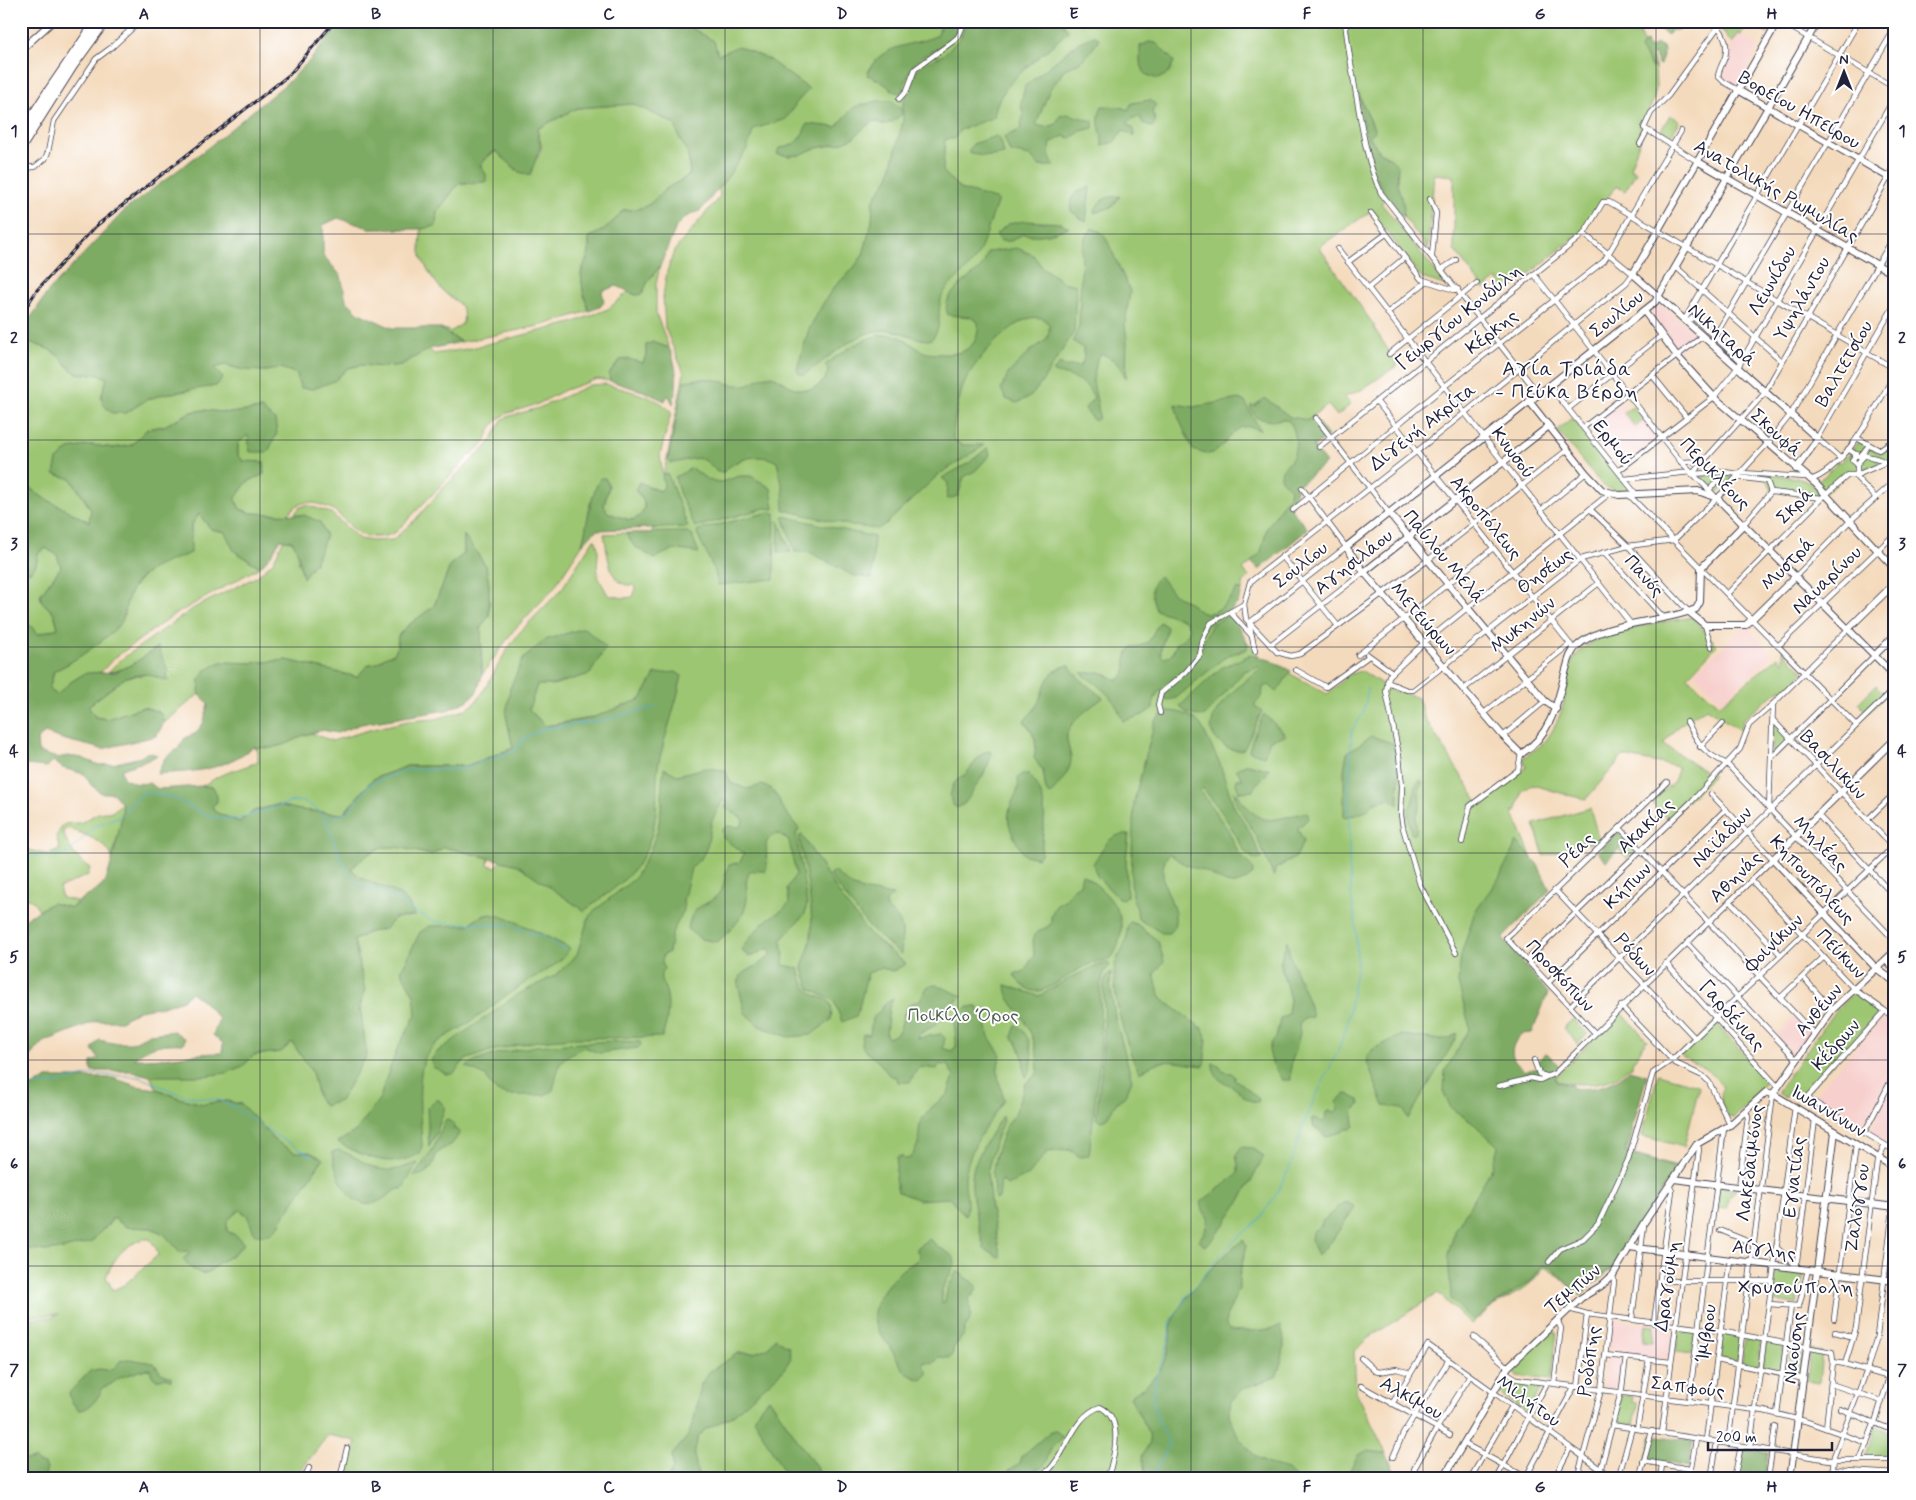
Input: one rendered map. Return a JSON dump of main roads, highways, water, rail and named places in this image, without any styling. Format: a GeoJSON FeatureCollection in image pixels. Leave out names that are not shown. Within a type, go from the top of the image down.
{"type":"FeatureCollection","features":[{"type":"Feature","properties":{"kind":"highway"},"geometry":{"type":"LineString","coordinates":[[21,134],[97,21]]}},
{"type":"Feature","properties":{"kind":"highway"},"geometry":{"type":"LineString","coordinates":[[21,147],[105,21]]}},
{"type":"Feature","properties":{"kind":"waterway"},"geometry":{"type":"LineString","coordinates":[[1152,1479],[1169,1443],[1154,1408],[1153,1398],[1157,1374],[1166,1352],[1171,1321],[1186,1297],[1234,1241],[1259,1220],[1277,1193],[1291,1164],[1301,1131],[1338,1051],[1347,1025],[1357,963],[1356,926],[1351,895],[1349,857],[1349,776],[1352,730],[1362,715],[1366,703],[1367,688]]}},
{"type":"Feature","properties":{"kind":"waterway"},"geometry":{"type":"LineString","coordinates":[[327,818],[339,816],[351,809],[370,784],[406,770],[465,769],[493,757],[515,751],[523,739],[543,729],[599,721],[655,707]]}},
{"type":"Feature","properties":{"kind":"waterway"},"geometry":{"type":"LineString","coordinates":[[21,856],[56,856],[70,852],[95,826],[120,816],[144,792],[171,797],[211,817],[238,819],[294,801],[305,802],[317,809],[325,818],[346,871],[363,887],[387,894],[435,922],[511,925],[542,937],[565,950]]}},
{"type":"Feature","properties":{"kind":"waterway"},"geometry":{"type":"LineString","coordinates":[[21,1087],[57,1083],[94,1074],[139,1077],[184,1096],[219,1100],[231,1105],[277,1136],[312,1156]]}},
{"type":"Feature","properties":{"kind":"railway"},"geometry":{"type":"LineString","coordinates":[[21,315],[37,290],[96,226],[289,75],[335,21]]}},
{"type":"Feature","properties":{"kind":"district","name":"Αγία Τριάδα - Πεύκα Βέρδη"},"geometry":{"type":"Point","coordinates":[1567,380]}},
{"type":"Feature","properties":{"kind":"district","name":"Χρυσούπολη"},"geometry":{"type":"Point","coordinates":[1796,1286]}},
{"type":"Feature","properties":{"kind":"park label","name":"Ποικίλο Όρος"},"geometry":{"type":"Point","coordinates":[963,1014]}}]}
